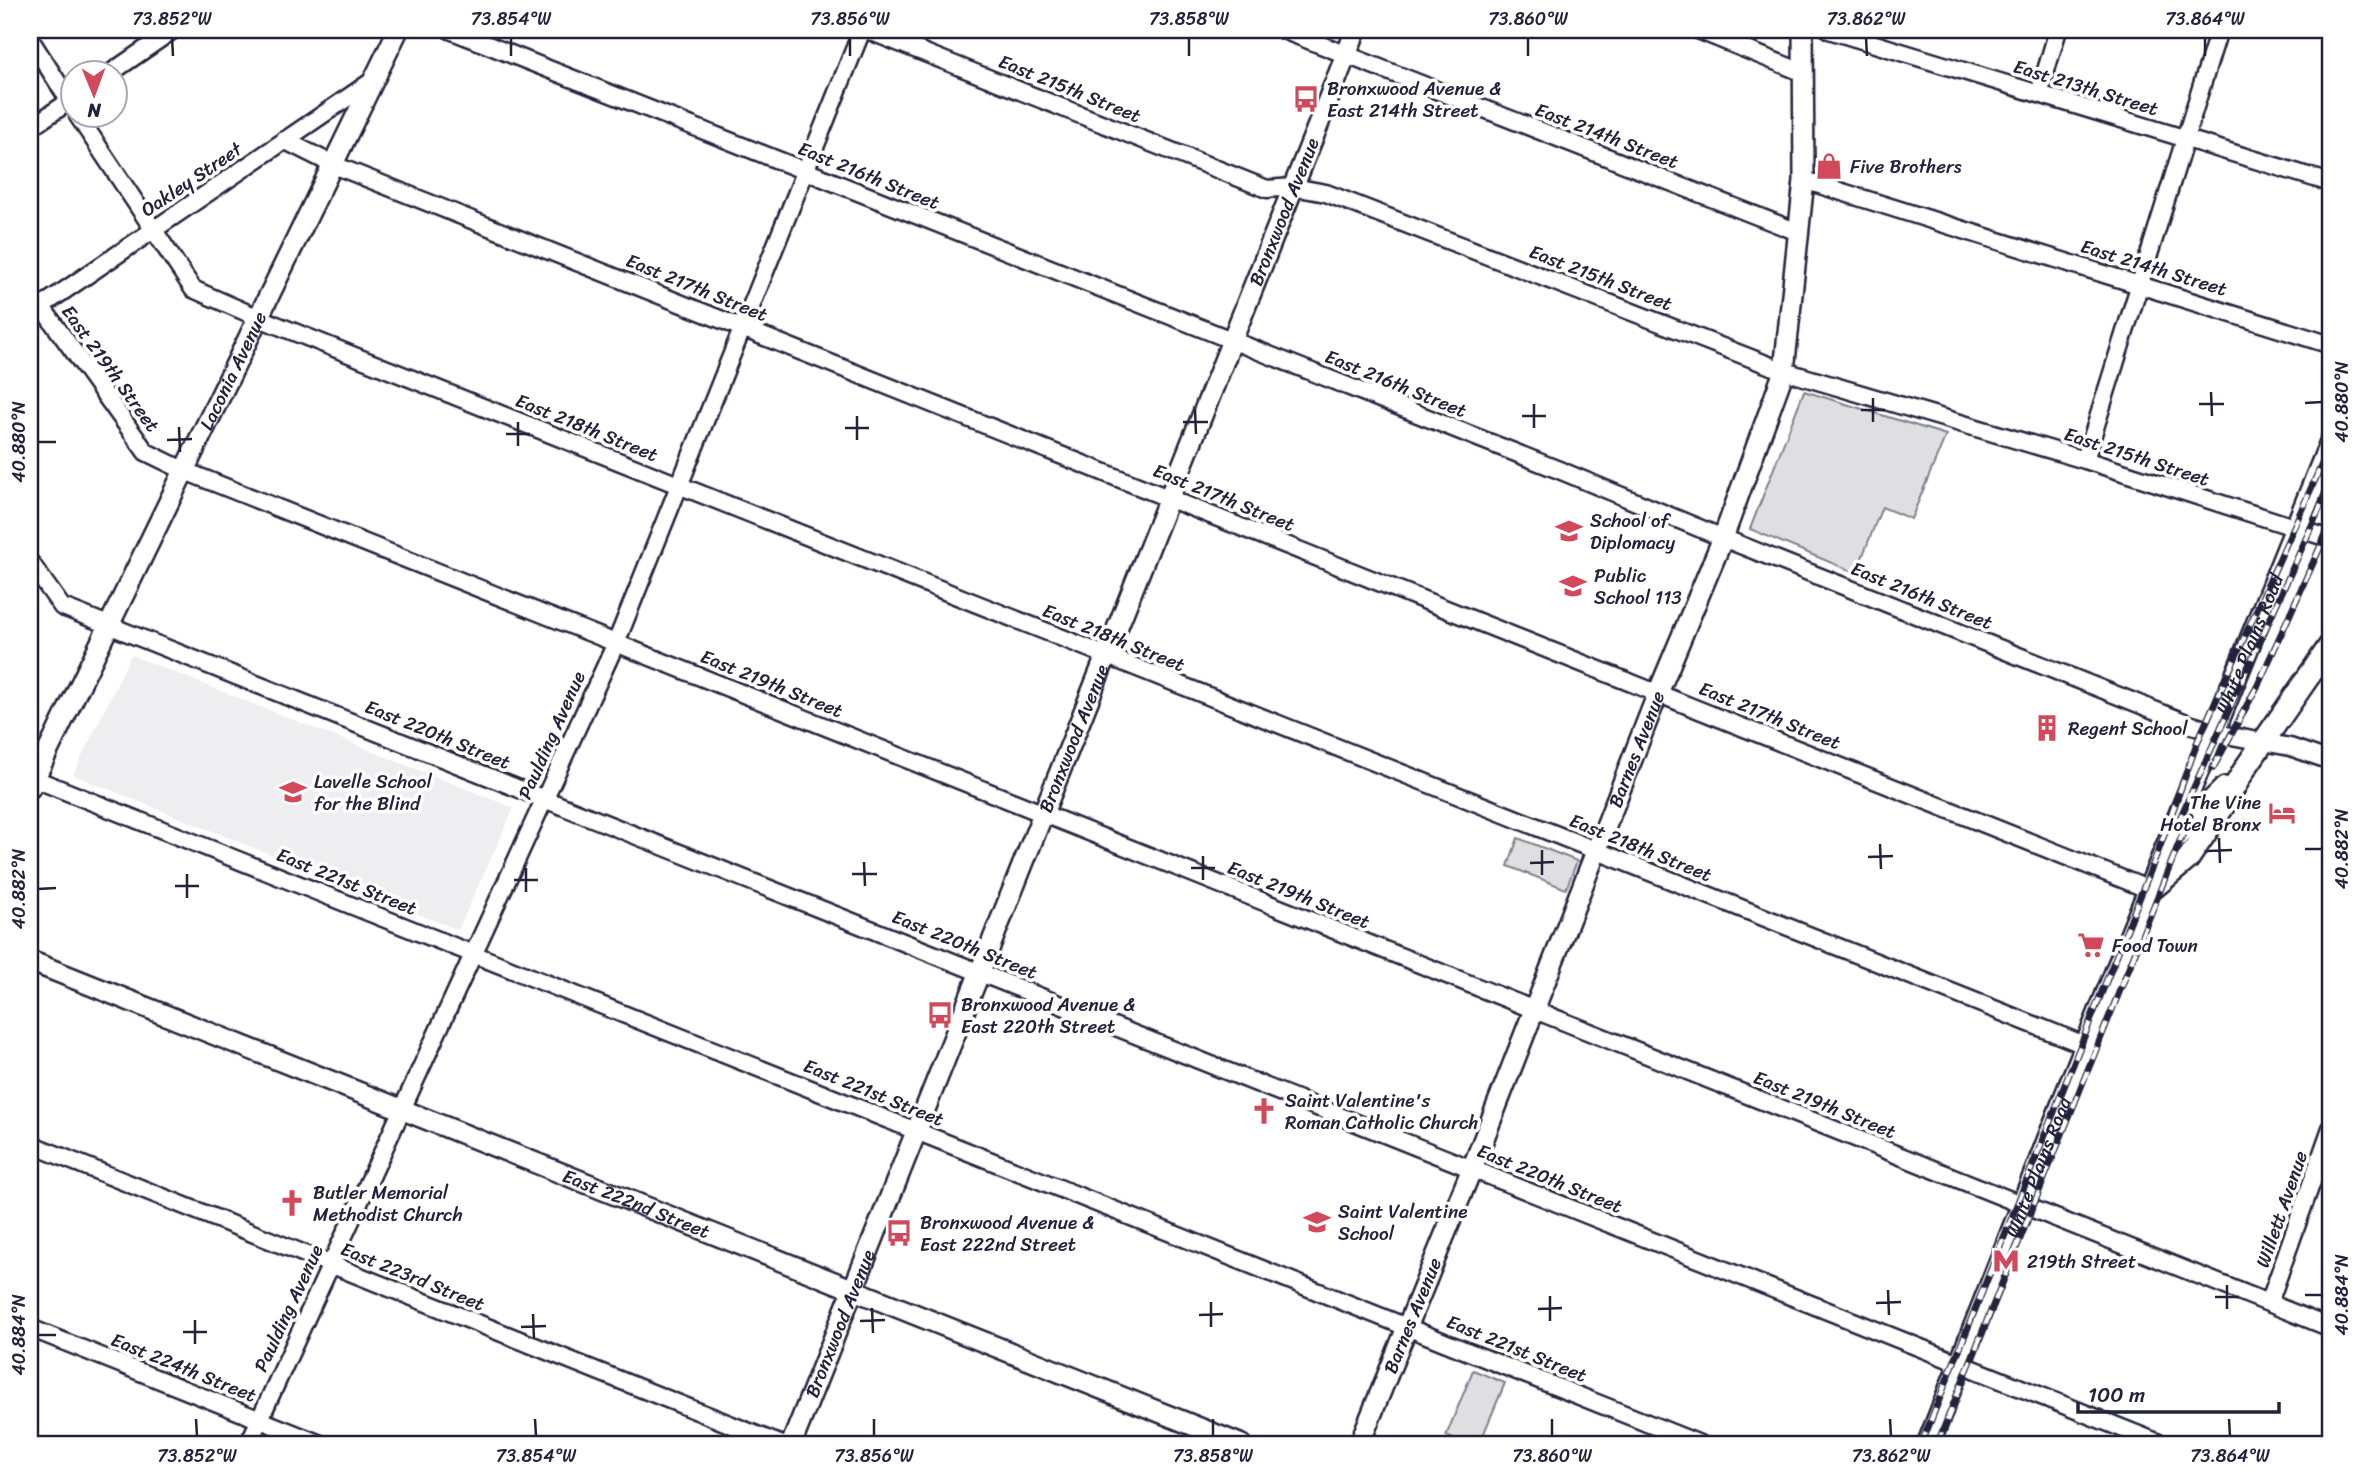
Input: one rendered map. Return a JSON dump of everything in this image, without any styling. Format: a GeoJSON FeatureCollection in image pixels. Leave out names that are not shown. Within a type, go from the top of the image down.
{"type":"FeatureCollection","features":[{"type":"Feature","properties":{"kind":"main road","name":"White Plains Road"},"geometry":{"type":"LineString","coordinates":[[1928,1445],[2331,442]]}},
{"type":"Feature","properties":{"kind":"main road","name":"White Plains Road"},"geometry":{"type":"LineString","coordinates":[[2150,890],[2188,859],[2246,767],[2331,644]]}},
{"type":"Feature","properties":{"kind":"main road","name":"White Plains Road"},"geometry":{"type":"LineString","coordinates":[[2167,846],[2246,767]]}},
{"type":"Feature","properties":{"kind":"street"},"geometry":{"type":"LineString","coordinates":[[130,60],[173,30]]}},
{"type":"Feature","properties":{"kind":"street","name":"Laconia Avenue"},"geometry":{"type":"LineString","coordinates":[[31,782],[186,471],[398,30]]}},
{"type":"Feature","properties":{"kind":"street","name":"East 216th Street"},"geometry":{"type":"LineString","coordinates":[[450,30],[2213,732],[2290,747],[2331,761]]}},
{"type":"Feature","properties":{"kind":"street","name":"Paulding Avenue"},"geometry":{"type":"LineString","coordinates":[[248,1445],[616,643],[864,30]]}},
{"type":"Feature","properties":{"kind":"street","name":"East 215th Street"},"geometry":{"type":"LineString","coordinates":[[864,30],[1267,189],[1293,187],[1326,193],[1784,371],[2085,460],[2331,538]]}},
{"type":"Feature","properties":{"kind":"street","name":"East 214th Street"},"geometry":{"type":"LineString","coordinates":[[1283,30],[1798,232]]}},
{"type":"Feature","properties":{"kind":"street","name":"Bronxwood Avenue"},"geometry":{"type":"LineString","coordinates":[[791,1445],[1356,30]]}},
{"type":"Feature","properties":{"kind":"street"},"geometry":{"type":"LineString","coordinates":[[1698,30],[1804,72]]}},
{"type":"Feature","properties":{"kind":"street","name":"Barnes Avenue"},"geometry":{"type":"LineString","coordinates":[[1359,1445],[1535,1011],[1658,693],[1723,538],[1784,371],[1804,180],[1803,30]]}},
{"type":"Feature","properties":{"kind":"street","name":"East 213th Street"},"geometry":{"type":"LineString","coordinates":[[1829,30],[2331,183]]}},
{"type":"Feature","properties":{"kind":"street"},"geometry":{"type":"LineString","coordinates":[[2039,94],[2058,30]]}},
{"type":"Feature","properties":{"kind":"street"},"geometry":{"type":"LineString","coordinates":[[2085,460],[2219,30]]}},
{"type":"Feature","properties":{"kind":"street","name":"East 218th Street"},"geometry":{"type":"LineString","coordinates":[[30,39],[60,85]]}},
{"type":"Feature","properties":{"kind":"street","name":"Oakley Street"},"geometry":{"type":"LineString","coordinates":[[35,310],[376,78]]}},
{"type":"Feature","properties":{"kind":"street"},"geometry":{"type":"LineString","coordinates":[[30,128],[60,113]]}},
{"type":"Feature","properties":{"kind":"street","name":"East 218th Street"},"geometry":{"type":"LineString","coordinates":[[89,130],[193,289],[678,486],[2087,1046]]}},
{"type":"Feature","properties":{"kind":"street","name":"East 217th Street"},"geometry":{"type":"LineString","coordinates":[[284,140],[334,165],[2150,890]]}},
{"type":"Feature","properties":{"kind":"street","name":"East 214th Street"},"geometry":{"type":"LineString","coordinates":[[1804,180],[2331,345]]}},
{"type":"Feature","properties":{"kind":"street","name":"East 219th Street"},"geometry":{"type":"LineString","coordinates":[[35,310],[146,452],[186,471],[2331,1328]]}},
{"type":"Feature","properties":{"kind":"street","name":"East 220th Street"},"geometry":{"type":"LineString","coordinates":[[30,562],[62,607],[2164,1445]]}},
{"type":"Feature","properties":{"kind":"street","name":"East 221st Street"},"geometry":{"type":"LineString","coordinates":[[31,782],[473,954],[1702,1445]]}},
{"type":"Feature","properties":{"kind":"street","name":"East 222nd Street"},"geometry":{"type":"LineString","coordinates":[[30,961],[1242,1445]]}},
{"type":"Feature","properties":{"kind":"street","name":"Willett Avenue"},"geometry":{"type":"LineString","coordinates":[[2269,1303],[2331,1128]]}},
{"type":"Feature","properties":{"kind":"street","name":"East 223rd Street"},"geometry":{"type":"LineString","coordinates":[[30,1144],[782,1445]]}},
{"type":"Feature","properties":{"kind":"street","name":"East 224th Street"},"geometry":{"type":"LineString","coordinates":[[30,1328],[323,1445]]}},
{"type":"Feature","properties":{"kind":"shaded area"},"geometry":{"type":"Polygon","coordinates":[[[1804,391],[1946,435],[1911,519],[1882,507],[1856,573],[1750,529],[1804,391]]]}},
{"type":"Feature","properties":{"kind":"shaded area","name":"Lavelle School for the Blind"},"geometry":{"type":"Polygon","coordinates":[[[131,655],[514,808],[458,930],[73,775],[131,655]]]}},
{"type":"Feature","properties":{"kind":"shaded area"},"geometry":{"type":"Polygon","coordinates":[[[1518,838],[1577,861],[1566,889],[1508,866],[1518,838]]]}},
{"type":"Feature","properties":{"kind":"shaded area"},"geometry":{"type":"Polygon","coordinates":[[[1473,1370],[1505,1383],[1479,1445],[1469,1445],[1446,1436],[1473,1370]]]}},
{"type":"Feature","properties":{"kind":"railway"},"geometry":{"type":"LineString","coordinates":[[1921,1445],[2159,849],[2197,743],[2331,444]]}},
{"type":"Feature","properties":{"kind":"railway"},"geometry":{"type":"LineString","coordinates":[[2177,825],[2331,483]]}},
{"type":"Feature","properties":{"kind":"railway"},"geometry":{"type":"LineString","coordinates":[[2213,768],[2258,685],[2331,523]]}},
{"type":"Feature","properties":{"kind":"railway"},"geometry":{"type":"LineString","coordinates":[[1937,1445],[2190,816]]}},
{"type":"Feature","properties":{"kind":"place","name":"Bronxwood Avenue & East 214th Street"},"geometry":{"type":"Point","coordinates":[1306,99]}},
{"type":"Feature","properties":{"kind":"place","name":"Five Brothers"},"geometry":{"type":"Point","coordinates":[1829,166]}},
{"type":"Feature","properties":{"kind":"place","name":"School of Diplomacy"},"geometry":{"type":"Point","coordinates":[1569,531]}},
{"type":"Feature","properties":{"kind":"place","name":"Public School 113"},"geometry":{"type":"Point","coordinates":[1573,586]}},
{"type":"Feature","properties":{"kind":"place","name":"Regent School"},"geometry":{"type":"Point","coordinates":[2047,728]}},
{"type":"Feature","properties":{"kind":"place","name":"Lavelle School for the Blind"},"geometry":{"type":"Point","coordinates":[293,792]}},
{"type":"Feature","properties":{"kind":"place","name":"The Vine Hotel Bronx"},"geometry":{"type":"Point","coordinates":[2282,813]}},
{"type":"Feature","properties":{"kind":"place","name":"Food Town"},"geometry":{"type":"Point","coordinates":[2091,945]}},
{"type":"Feature","properties":{"kind":"place","name":"Bronxwood Avenue & East 220th Street"},"geometry":{"type":"Point","coordinates":[940,1015]}},
{"type":"Feature","properties":{"kind":"place","name":"Saint Valentine's Roman Catholic Church"},"geometry":{"type":"Point","coordinates":[1264,1111]}},
{"type":"Feature","properties":{"kind":"place","name":"Butler Memorial Methodist Church"},"geometry":{"type":"Point","coordinates":[292,1203]}},
{"type":"Feature","properties":{"kind":"place","name":"Saint Valentine School"},"geometry":{"type":"Point","coordinates":[1317,1222]}},
{"type":"Feature","properties":{"kind":"place","name":"Bronxwood Avenue & East 222nd Street"},"geometry":{"type":"Point","coordinates":[899,1233]}},
{"type":"Feature","properties":{"kind":"place","name":"219th Street"},"geometry":{"type":"Point","coordinates":[2006,1261]}}]}
